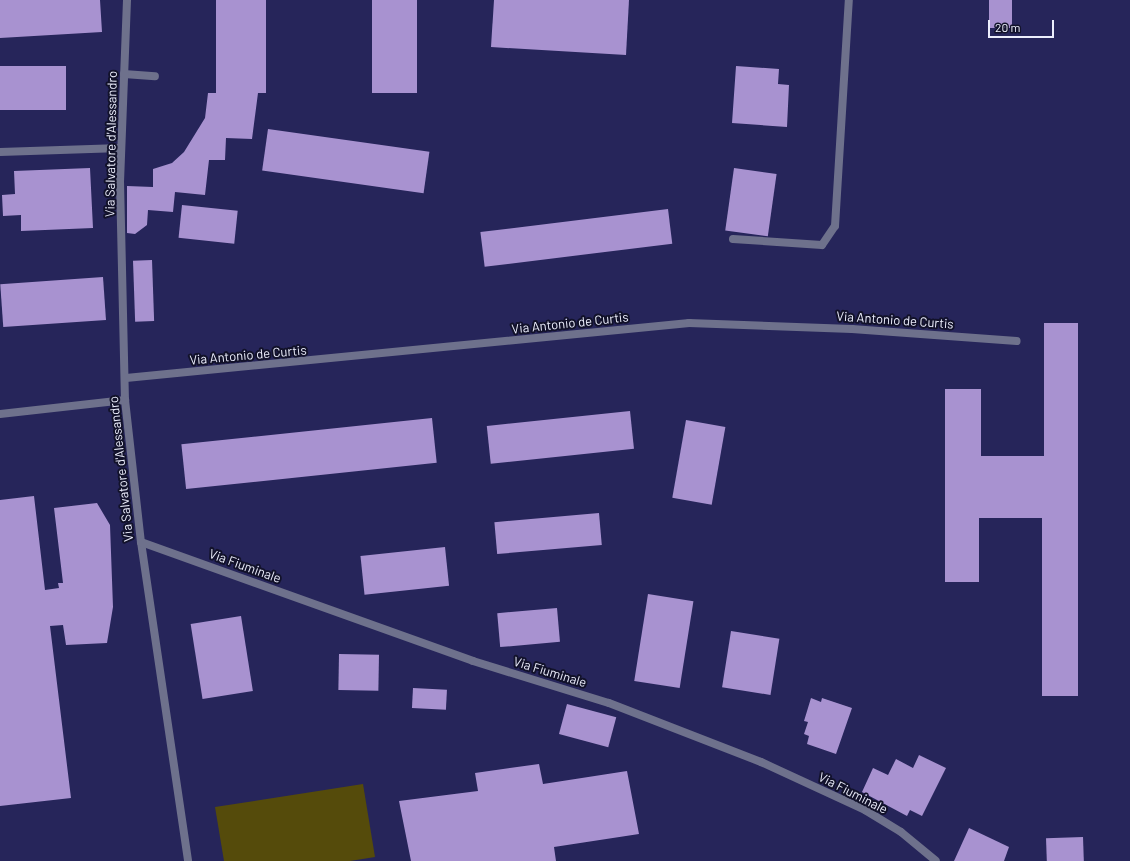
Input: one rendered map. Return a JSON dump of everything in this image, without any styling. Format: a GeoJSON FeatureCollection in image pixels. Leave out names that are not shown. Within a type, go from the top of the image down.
{"type":"FeatureCollection","features":[{"type":"Feature","properties":{"kind":"street","name":"Via Salvatore d'Alessandro"},"geometry":{"type":"LineString","coordinates":[[127,0],[121,148],[126,378],[125,400],[141,542],[188,861]]}},
{"type":"Feature","properties":{"kind":"street"},"geometry":{"type":"LineString","coordinates":[[732,239],[822,245],[835,226],[849,0]]}},
{"type":"Feature","properties":{"kind":"street"},"geometry":{"type":"LineString","coordinates":[[124,74],[155,76]]}},
{"type":"Feature","properties":{"kind":"street"},"geometry":{"type":"LineString","coordinates":[[0,152],[121,148]]}},
{"type":"Feature","properties":{"kind":"street","name":"Via Antonio de Curtis"},"geometry":{"type":"LineString","coordinates":[[126,378],[689,323],[852,329],[1017,341]]}},
{"type":"Feature","properties":{"kind":"street"},"geometry":{"type":"LineString","coordinates":[[0,414],[125,400]]}},
{"type":"Feature","properties":{"kind":"street","name":"Via Fiuminale"},"geometry":{"type":"LineString","coordinates":[[141,542],[473,661],[609,703],[761,762],[865,810],[901,832],[936,861]]}},
{"type":"Feature","properties":{"kind":"shaded area"},"geometry":{"type":"Polygon","coordinates":[[[363,784],[375,857],[350,861],[224,861],[215,807],[363,784]]]}},
{"type":"Feature","properties":{"kind":"building"},"geometry":{"type":"Polygon","coordinates":[[[0,0],[100,0],[102,32],[0,38],[0,0]]]}},
{"type":"Feature","properties":{"kind":"building"},"geometry":{"type":"Polygon","coordinates":[[[216,0],[266,0],[266,93],[258,93],[252,139],[226,138],[225,160],[209,160],[205,195],[175,192],[173,212],[148,210],[147,225],[135,234],[127,233],[127,186],[153,187],[153,169],[172,163],[184,152],[205,118],[208,93],[216,93],[216,0]]]}},
{"type":"Feature","properties":{"kind":"building"},"geometry":{"type":"Polygon","coordinates":[[[372,0],[417,0],[417,93],[372,93],[372,0]]]}},
{"type":"Feature","properties":{"kind":"building"},"geometry":{"type":"Polygon","coordinates":[[[494,0],[629,0],[626,55],[491,47],[494,0]]]}},
{"type":"Feature","properties":{"kind":"building"},"geometry":{"type":"Polygon","coordinates":[[[989,0],[1012,0],[1012,28],[989,28],[989,0]]]}},
{"type":"Feature","properties":{"kind":"building"},"geometry":{"type":"Polygon","coordinates":[[[0,66],[66,66],[66,110],[0,110],[0,66]]]}},
{"type":"Feature","properties":{"kind":"building"},"geometry":{"type":"Polygon","coordinates":[[[736,66],[779,69],[778,84],[789,85],[787,127],[732,123],[736,66]]]}},
{"type":"Feature","properties":{"kind":"building"},"geometry":{"type":"Polygon","coordinates":[[[268,129],[429,152],[424,193],[262,171],[268,129]]]}},
{"type":"Feature","properties":{"kind":"building"},"geometry":{"type":"Polygon","coordinates":[[[90,168],[93,228],[21,231],[21,215],[3,216],[2,195],[15,194],[14,171],[90,168]]]}},
{"type":"Feature","properties":{"kind":"building"},"geometry":{"type":"Polygon","coordinates":[[[734,168],[777,174],[768,236],[725,230],[734,168]]]}},
{"type":"Feature","properties":{"kind":"building"},"geometry":{"type":"Polygon","coordinates":[[[182,205],[238,211],[234,244],[179,238],[182,205]]]}},
{"type":"Feature","properties":{"kind":"building"},"geometry":{"type":"Polygon","coordinates":[[[668,209],[672,244],[485,267],[480,232],[668,209]]]}},
{"type":"Feature","properties":{"kind":"building"},"geometry":{"type":"Polygon","coordinates":[[[152,260],[154,321],[135,322],[133,261],[152,260]]]}},
{"type":"Feature","properties":{"kind":"building"},"geometry":{"type":"Polygon","coordinates":[[[103,277],[106,320],[3,327],[0,284],[103,277]]]}},
{"type":"Feature","properties":{"kind":"building"},"geometry":{"type":"Polygon","coordinates":[[[1044,323],[1078,323],[1078,696],[1042,696],[1042,518],[979,518],[979,582],[945,582],[945,389],[981,389],[981,456],[1044,456],[1044,323]]]}},
{"type":"Feature","properties":{"kind":"building"},"geometry":{"type":"Polygon","coordinates":[[[630,411],[634,449],[491,464],[487,426],[630,411]]]}},
{"type":"Feature","properties":{"kind":"building"},"geometry":{"type":"Polygon","coordinates":[[[432,418],[437,463],[186,489],[181,444],[432,418]]]}},
{"type":"Feature","properties":{"kind":"building"},"geometry":{"type":"Polygon","coordinates":[[[686,420],[725,427],[712,505],[672,498],[686,420]]]}},
{"type":"Feature","properties":{"kind":"building"},"geometry":{"type":"Polygon","coordinates":[[[34,496],[45,590],[59,588],[58,583],[63,583],[54,508],[97,503],[110,525],[113,607],[107,643],[66,645],[63,625],[50,626],[71,798],[0,806],[0,500],[34,496]]]}},
{"type":"Feature","properties":{"kind":"building"},"geometry":{"type":"Polygon","coordinates":[[[599,513],[602,545],[497,554],[494,522],[599,513]]]}},
{"type":"Feature","properties":{"kind":"building"},"geometry":{"type":"Polygon","coordinates":[[[445,547],[449,586],[365,595],[360,556],[445,547]]]}},
{"type":"Feature","properties":{"kind":"building"},"geometry":{"type":"Polygon","coordinates":[[[648,594],[693,601],[680,688],[634,681],[648,594]]]}},
{"type":"Feature","properties":{"kind":"building"},"geometry":{"type":"Polygon","coordinates":[[[557,608],[560,642],[500,647],[497,613],[557,608]]]}},
{"type":"Feature","properties":{"kind":"building"},"geometry":{"type":"Polygon","coordinates":[[[241,616],[253,691],[203,699],[191,624],[241,616]]]}},
{"type":"Feature","properties":{"kind":"building"},"geometry":{"type":"Polygon","coordinates":[[[731,631],[779,639],[770,695],[722,687],[731,631]]]}},
{"type":"Feature","properties":{"kind":"building"},"geometry":{"type":"Polygon","coordinates":[[[339,654],[379,655],[378,691],[338,690],[339,654]]]}},
{"type":"Feature","properties":{"kind":"building"},"geometry":{"type":"Polygon","coordinates":[[[413,688],[447,690],[446,710],[412,708],[413,688]]]}},
{"type":"Feature","properties":{"kind":"building"},"geometry":{"type":"Polygon","coordinates":[[[811,698],[821,702],[822,698],[852,708],[836,754],[807,744],[809,736],[804,734],[808,722],[804,721],[811,698]]]}},
{"type":"Feature","properties":{"kind":"building"},"geometry":{"type":"Polygon","coordinates":[[[567,704],[616,717],[608,747],[559,734],[567,704]]]}},
{"type":"Feature","properties":{"kind":"building"},"geometry":{"type":"Polygon","coordinates":[[[919,755],[946,768],[922,816],[910,810],[907,816],[862,792],[873,768],[888,775],[896,759],[913,768],[919,755]]]}},
{"type":"Feature","properties":{"kind":"building"},"geometry":{"type":"Polygon","coordinates":[[[539,764],[543,784],[627,771],[639,834],[554,847],[556,861],[411,861],[399,801],[478,791],[475,773],[539,764]]]}},
{"type":"Feature","properties":{"kind":"building"},"geometry":{"type":"Polygon","coordinates":[[[969,828],[1009,847],[1004,861],[954,861],[969,828]]]}},
{"type":"Feature","properties":{"kind":"building"},"geometry":{"type":"Polygon","coordinates":[[[1083,837],[1084,861],[1047,861],[1046,838],[1083,837]]]}}]}
